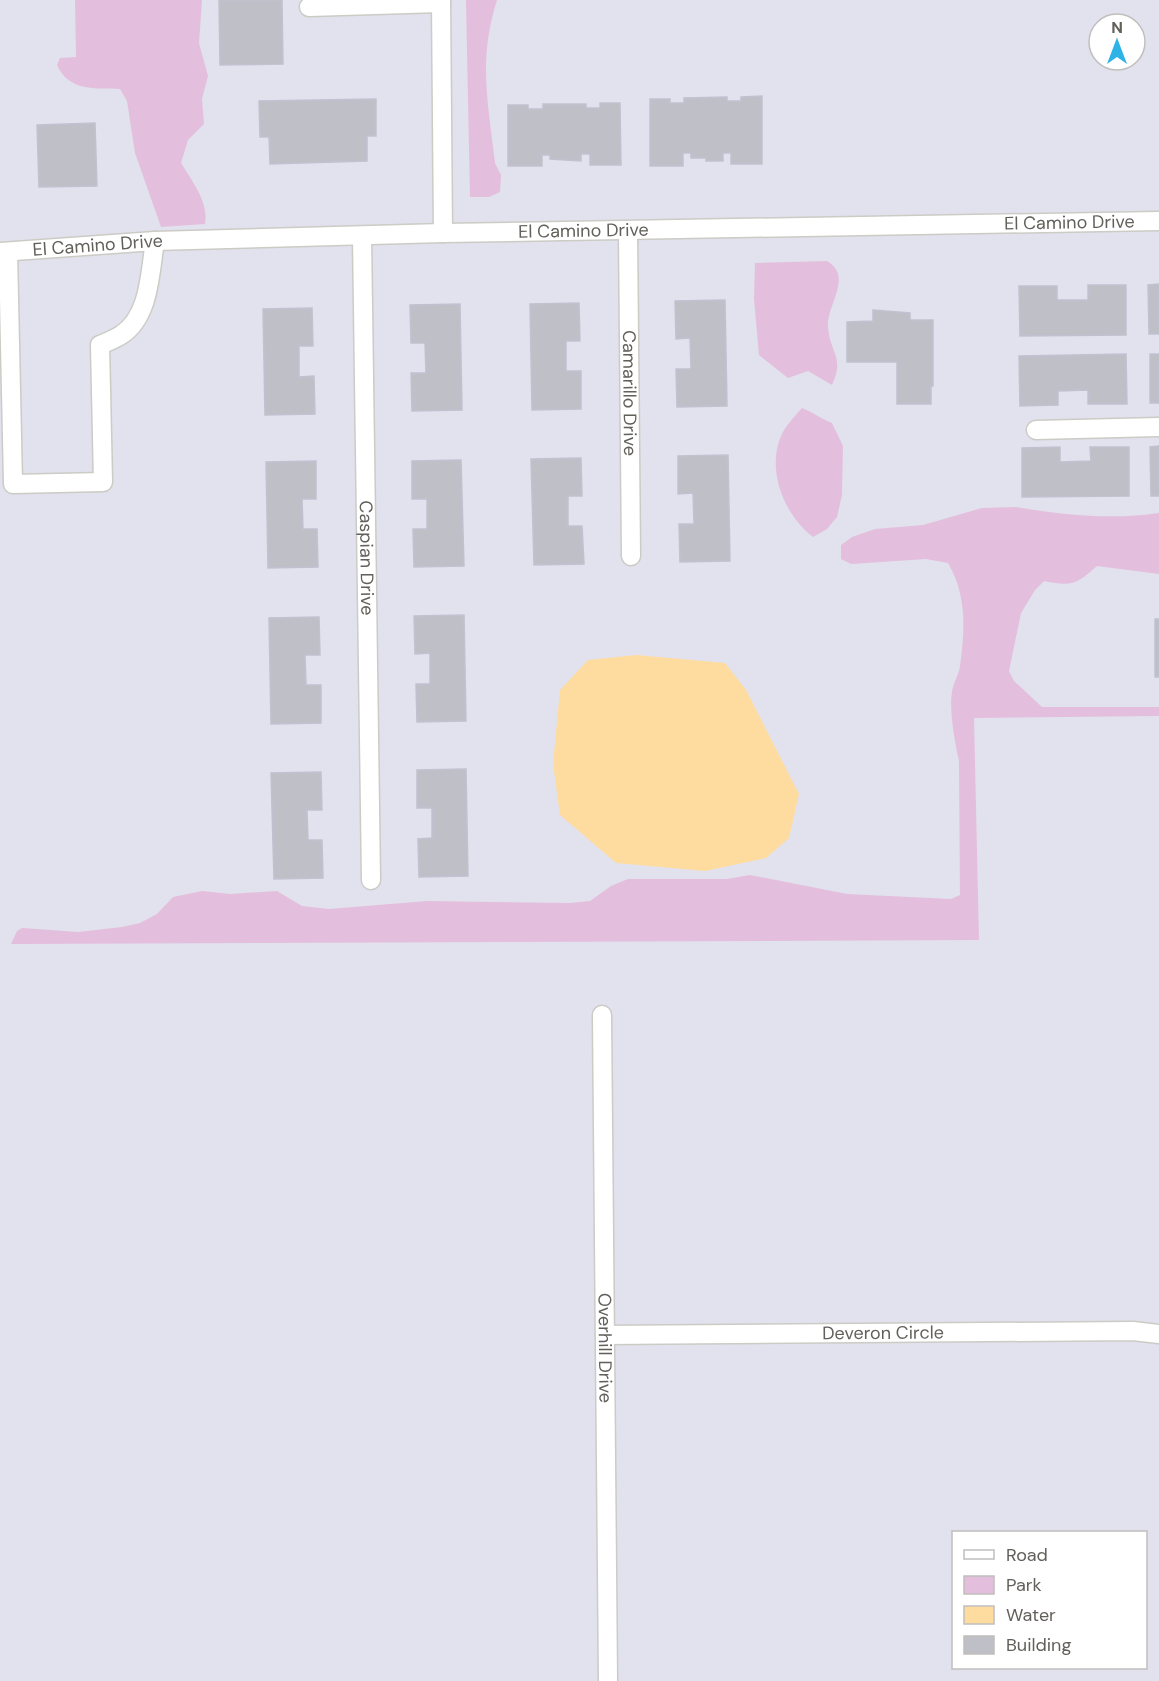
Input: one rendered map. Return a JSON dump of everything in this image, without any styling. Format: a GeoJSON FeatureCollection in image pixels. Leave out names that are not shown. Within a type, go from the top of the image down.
{"type":"FeatureCollection","features":[{"type":"Feature","properties":{"kind":"street"},"geometry":{"type":"LineString","coordinates":[[309,7],[441,2],[443,233]]}},
{"type":"Feature","properties":{"kind":"street","name":"El Camino Drive"},"geometry":{"type":"LineString","coordinates":[[4,252],[155,241],[443,233],[1159,220]]}},
{"type":"Feature","properties":{"kind":"street","name":"Camarillo Drive"},"geometry":{"type":"LineString","coordinates":[[628,231],[631,556]]}},
{"type":"Feature","properties":{"kind":"street","name":"Caspian Drive"},"geometry":{"type":"LineString","coordinates":[[362,236],[371,880]]}},
{"type":"Feature","properties":{"kind":"street"},"geometry":{"type":"LineString","coordinates":[[4,252],[4,318],[13,484],[103,482],[100,345],[121,335],[138,316],[144,301],[155,241]]}},
{"type":"Feature","properties":{"kind":"street"},"geometry":{"type":"LineString","coordinates":[[1036,430],[1159,427]]}},
{"type":"Feature","properties":{"kind":"street","name":"Overhill Drive"},"geometry":{"type":"LineString","coordinates":[[602,1015],[608,1681]]}},
{"type":"Feature","properties":{"kind":"street","name":"Deveron Circle"},"geometry":{"type":"LineString","coordinates":[[605,1335],[1133,1331],[1159,1334]]}},
{"type":"Feature","properties":{"kind":"green space"},"geometry":{"type":"Polygon","coordinates":[[[75,0],[202,0],[199,43],[208,76],[202,99],[204,124],[188,140],[181,163],[202,200],[206,216],[205,224],[161,227],[135,153],[127,101],[120,89],[84,87],[62,74],[57,65],[60,58],[76,57],[75,0]]]}},
{"type":"Feature","properties":{"kind":"green space"},"geometry":{"type":"Polygon","coordinates":[[[466,0],[497,0],[488,42],[486,81],[495,163],[501,175],[500,192],[489,197],[470,197],[466,0]]]}},
{"type":"Feature","properties":{"kind":"green space"},"geometry":{"type":"Polygon","coordinates":[[[827,261],[835,268],[839,283],[828,319],[829,336],[837,361],[836,375],[832,385],[808,371],[788,378],[759,355],[754,299],[755,263],[827,261]]]}},
{"type":"Feature","properties":{"kind":"green space"},"geometry":{"type":"Polygon","coordinates":[[[802,408],[832,423],[843,446],[842,495],[837,517],[827,529],[813,537],[802,527],[785,503],[776,474],[778,444],[790,421],[802,408]]]}},
{"type":"Feature","properties":{"kind":"green space"},"geometry":{"type":"Polygon","coordinates":[[[1016,507],[1088,516],[1159,513],[1159,574],[1097,566],[1084,577],[1068,584],[1044,581],[1035,590],[1021,613],[1009,671],[1014,681],[1042,707],[1159,707],[1159,716],[974,718],[979,940],[11,944],[17,931],[22,928],[78,932],[140,923],[157,914],[173,897],[202,891],[230,894],[277,891],[302,906],[329,909],[427,901],[570,903],[590,901],[611,886],[628,879],[727,879],[750,875],[847,894],[951,899],[960,895],[959,761],[951,708],[963,639],[963,613],[959,588],[948,563],[926,559],[851,564],[841,559],[841,545],[852,537],[875,529],[923,525],[982,508],[1016,507]]]}},
{"type":"Feature","properties":{"kind":"water"},"geometry":{"type":"Polygon","coordinates":[[[636,655],[725,663],[746,690],[799,794],[789,838],[766,858],[705,871],[616,863],[560,815],[553,764],[560,690],[588,660],[636,655]]]}},
{"type":"Feature","properties":{"kind":"building"},"geometry":{"type":"Polygon","coordinates":[[[219,0],[282,0],[283,64],[220,65],[219,0]]]}},
{"type":"Feature","properties":{"kind":"building"},"geometry":{"type":"Polygon","coordinates":[[[762,96],[762,164],[731,164],[731,153],[723,153],[723,161],[706,161],[706,158],[691,158],[691,153],[683,153],[683,166],[650,166],[650,99],[670,99],[670,103],[684,103],[684,98],[727,97],[727,101],[741,101],[741,97],[762,96]]]}},
{"type":"Feature","properties":{"kind":"building"},"geometry":{"type":"Polygon","coordinates":[[[376,99],[376,136],[367,136],[367,161],[270,164],[269,137],[260,137],[259,101],[376,99]]]}},
{"type":"Feature","properties":{"kind":"building"},"geometry":{"type":"Polygon","coordinates":[[[600,103],[620,103],[621,165],[590,165],[590,154],[581,154],[581,161],[550,159],[550,155],[542,155],[542,166],[508,166],[508,105],[528,105],[528,109],[543,109],[543,104],[586,104],[586,108],[600,108],[600,103]]]}},
{"type":"Feature","properties":{"kind":"building"},"geometry":{"type":"Polygon","coordinates":[[[95,123],[97,186],[39,187],[37,125],[95,123]]]}},
{"type":"Feature","properties":{"kind":"building"},"geometry":{"type":"Polygon","coordinates":[[[1159,284],[1159,334],[1149,334],[1148,285],[1159,284]]]}},
{"type":"Feature","properties":{"kind":"building"},"geometry":{"type":"Polygon","coordinates":[[[1088,285],[1126,285],[1126,335],[1020,336],[1019,286],[1057,286],[1057,300],[1088,300],[1088,285]]]}},
{"type":"Feature","properties":{"kind":"building"},"geometry":{"type":"Polygon","coordinates":[[[725,300],[727,406],[677,407],[676,369],[691,369],[690,338],[676,339],[675,301],[725,300]]]}},
{"type":"Feature","properties":{"kind":"building"},"geometry":{"type":"Polygon","coordinates":[[[579,303],[580,341],[566,341],[566,371],[581,371],[581,409],[532,410],[530,304],[579,303]]]}},
{"type":"Feature","properties":{"kind":"building"},"geometry":{"type":"Polygon","coordinates":[[[460,304],[462,410],[412,411],[411,373],[426,373],[425,343],[411,343],[410,305],[460,304]]]}},
{"type":"Feature","properties":{"kind":"building"},"geometry":{"type":"Polygon","coordinates":[[[312,308],[313,346],[299,346],[299,377],[314,376],[315,414],[265,415],[263,309],[312,308]]]}},
{"type":"Feature","properties":{"kind":"building"},"geometry":{"type":"Polygon","coordinates":[[[873,310],[910,313],[910,320],[933,320],[931,404],[897,404],[897,362],[847,362],[847,322],[873,321],[873,310]]]}},
{"type":"Feature","properties":{"kind":"building"},"geometry":{"type":"Polygon","coordinates":[[[1126,354],[1127,404],[1088,404],[1088,390],[1058,391],[1058,405],[1020,406],[1019,356],[1126,354]]]}},
{"type":"Feature","properties":{"kind":"building"},"geometry":{"type":"Polygon","coordinates":[[[1150,354],[1159,354],[1159,403],[1150,403],[1150,354]]]}},
{"type":"Feature","properties":{"kind":"building"},"geometry":{"type":"Polygon","coordinates":[[[1159,446],[1159,496],[1151,496],[1150,447],[1159,446]]]}},
{"type":"Feature","properties":{"kind":"building"},"geometry":{"type":"Polygon","coordinates":[[[1060,447],[1060,462],[1091,461],[1090,447],[1129,447],[1129,496],[1022,497],[1022,448],[1060,447]]]}},
{"type":"Feature","properties":{"kind":"building"},"geometry":{"type":"Polygon","coordinates":[[[728,455],[730,561],[680,562],[679,524],[694,524],[693,493],[678,494],[678,456],[728,455]]]}},
{"type":"Feature","properties":{"kind":"building"},"geometry":{"type":"Polygon","coordinates":[[[581,458],[582,496],[568,496],[568,526],[582,526],[584,564],[534,565],[531,459],[581,458]]]}},
{"type":"Feature","properties":{"kind":"building"},"geometry":{"type":"Polygon","coordinates":[[[461,460],[464,566],[414,567],[413,529],[427,529],[427,499],[412,499],[412,461],[461,460]]]}},
{"type":"Feature","properties":{"kind":"building"},"geometry":{"type":"Polygon","coordinates":[[[316,461],[316,499],[302,499],[303,529],[317,529],[318,567],[268,568],[266,462],[316,461]]]}},
{"type":"Feature","properties":{"kind":"building"},"geometry":{"type":"Polygon","coordinates":[[[464,615],[466,721],[417,722],[416,684],[430,684],[430,653],[415,654],[414,616],[464,615]]]}},
{"type":"Feature","properties":{"kind":"building"},"geometry":{"type":"Polygon","coordinates":[[[319,617],[320,655],[305,655],[306,685],[321,685],[321,723],[271,724],[269,618],[319,617]]]}},
{"type":"Feature","properties":{"kind":"building"},"geometry":{"type":"Polygon","coordinates":[[[1155,619],[1159,619],[1159,677],[1155,677],[1155,619]]]}},
{"type":"Feature","properties":{"kind":"building"},"geometry":{"type":"Polygon","coordinates":[[[466,769],[468,876],[419,877],[418,839],[432,838],[432,808],[417,808],[417,770],[466,769]]]}},
{"type":"Feature","properties":{"kind":"building"},"geometry":{"type":"Polygon","coordinates":[[[321,772],[322,810],[307,810],[308,840],[322,840],[323,878],[274,879],[271,773],[321,772]]]}}]}
